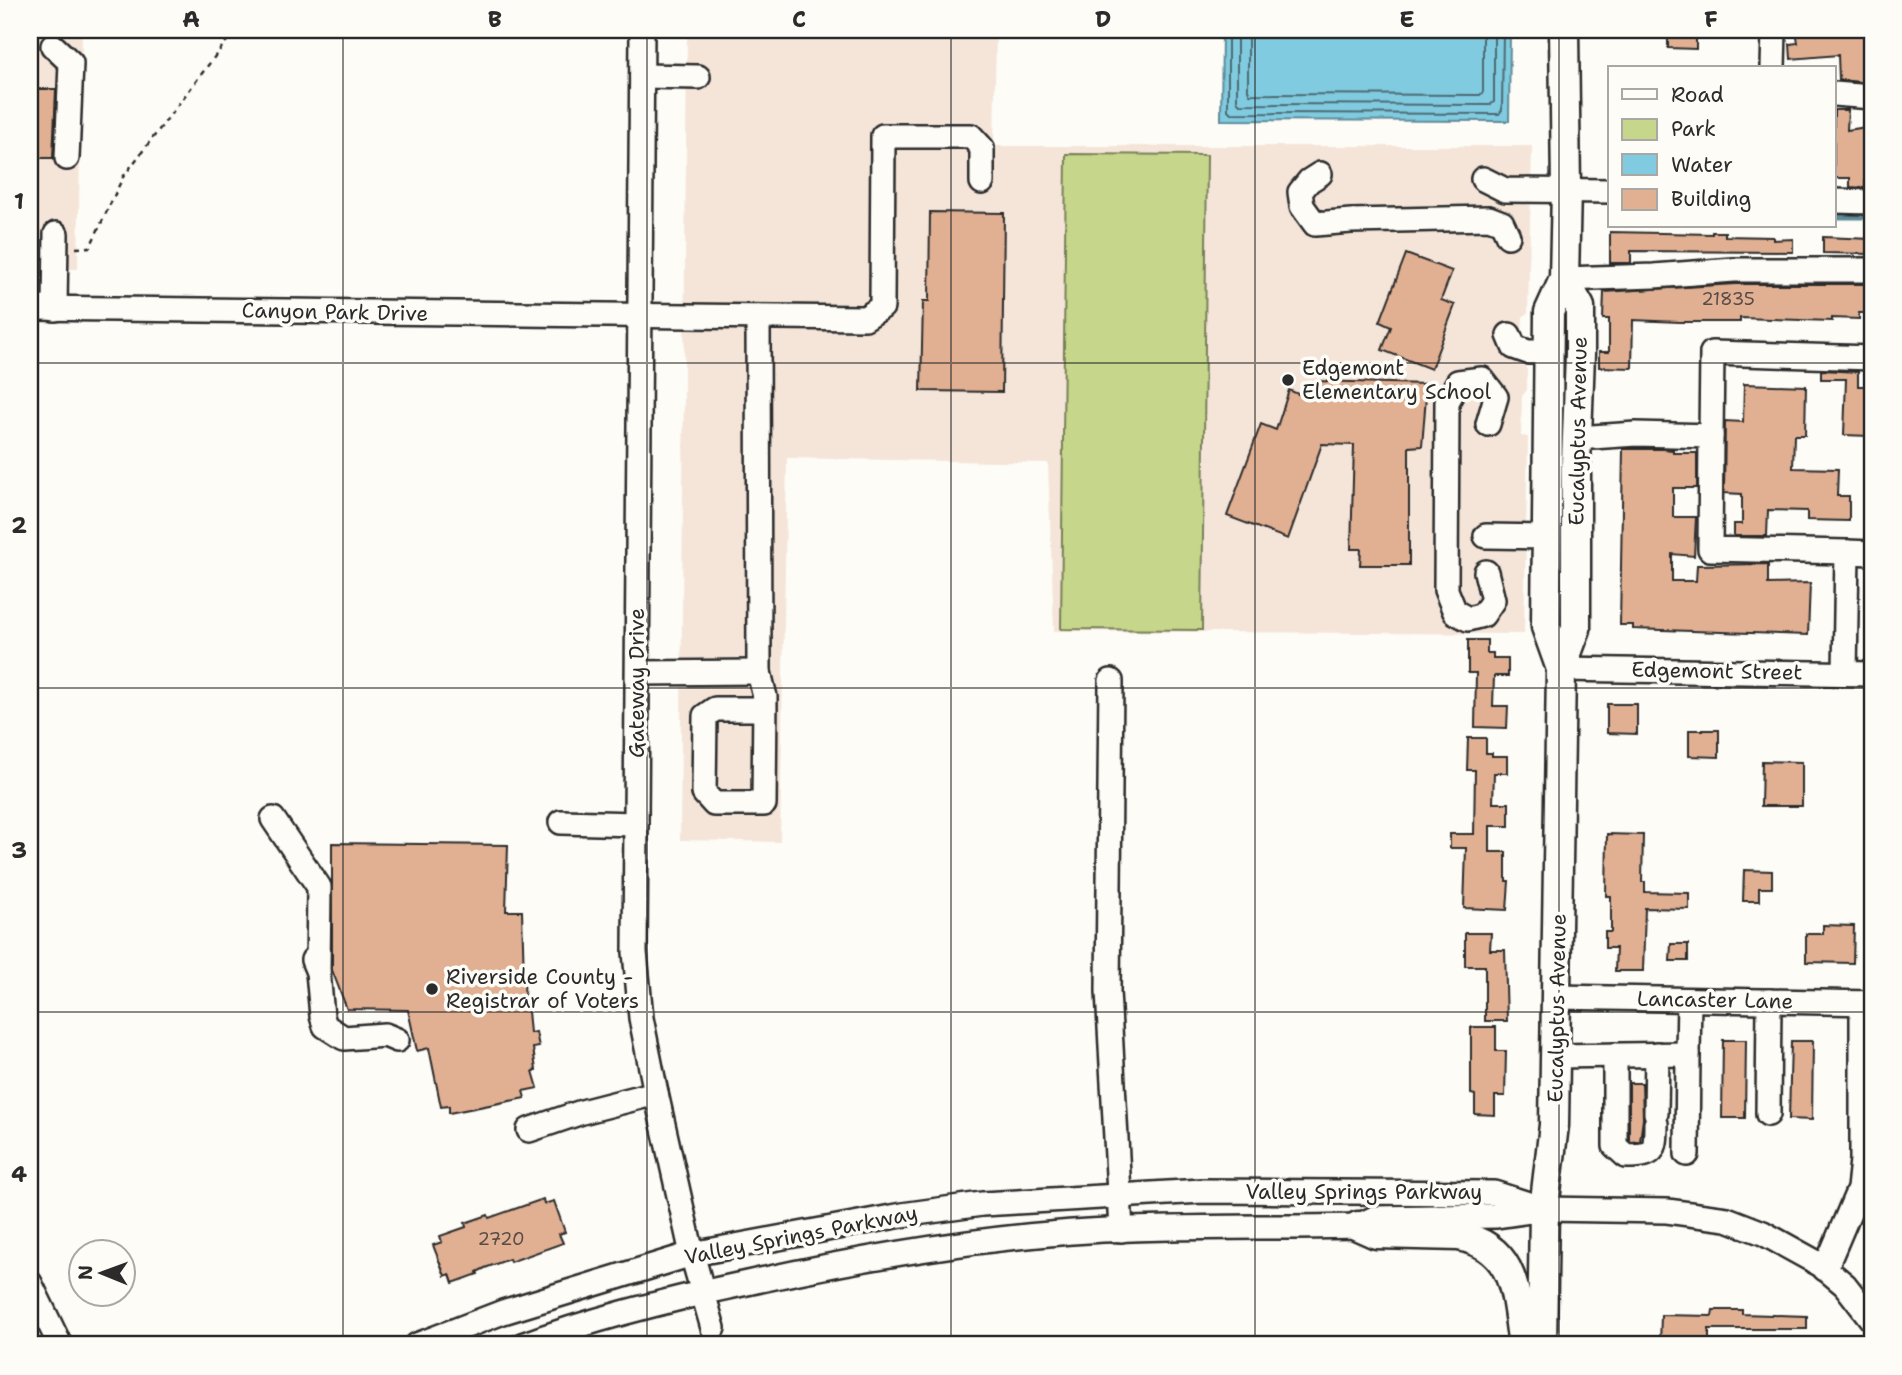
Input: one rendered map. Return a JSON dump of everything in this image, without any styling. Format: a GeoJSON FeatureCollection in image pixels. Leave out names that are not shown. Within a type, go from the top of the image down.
{"type":"FeatureCollection","features":[{"type":"Feature","properties":{"kind":"main road","name":"Eucalyptus Avenue"},"geometry":{"type":"LineString","coordinates":[[1542,1345],[1544,1209],[1554,1125],[1558,997],[1561,669],[1546,626],[1549,312],[1564,279],[1564,30]]}},
{"type":"Feature","properties":{"kind":"main road","name":"Eucalyptus Avenue"},"geometry":{"type":"LineString","coordinates":[[1561,669],[1576,629],[1580,307],[1564,279]]}},
{"type":"Feature","properties":{"kind":"main road"},"geometry":{"type":"LineString","coordinates":[[1358,1226],[1376,1234],[1460,1236],[1494,1249],[1513,1280],[1523,1345]]}},
{"type":"Feature","properties":{"kind":"street","name":"Gateway Drive"},"geometry":{"type":"LineString","coordinates":[[642,30],[635,952],[641,1018],[656,1093],[692,1254],[713,1328]]}},
{"type":"Feature","properties":{"kind":"street"},"geometry":{"type":"LineString","coordinates":[[1773,66],[1774,30]]}},
{"type":"Feature","properties":{"kind":"street"},"geometry":{"type":"LineString","coordinates":[[53,46],[71,63],[67,159]]}},
{"type":"Feature","properties":{"kind":"street"},"geometry":{"type":"LineString","coordinates":[[642,76],[698,77]]}},
{"type":"Feature","properties":{"kind":"street"},"geometry":{"type":"LineString","coordinates":[[1836,94],[1872,97]]}},
{"type":"Feature","properties":{"kind":"street","name":"Canyon Park Drive"},"geometry":{"type":"LineString","coordinates":[[30,308],[865,318],[882,307],[883,136],[971,136],[982,148],[982,182]]}},
{"type":"Feature","properties":{"kind":"street"},"geometry":{"type":"LineString","coordinates":[[1320,174],[1309,181],[1300,192],[1302,206],[1315,224],[1489,218],[1502,223],[1508,236]]}},
{"type":"Feature","properties":{"kind":"street"},"geometry":{"type":"LineString","coordinates":[[1483,179],[1505,190],[1608,191]]}},
{"type":"Feature","properties":{"kind":"street"},"geometry":{"type":"LineString","coordinates":[[1836,201],[1872,202]]}},
{"type":"Feature","properties":{"kind":"street"},"geometry":{"type":"LineString","coordinates":[[55,309],[56,242]]}},
{"type":"Feature","properties":{"kind":"street"},"geometry":{"type":"LineString","coordinates":[[1564,279],[1734,270],[1872,270]]}},
{"type":"Feature","properties":{"kind":"street"},"geometry":{"type":"LineString","coordinates":[[758,317],[759,673],[765,698],[765,709],[764,804],[715,804],[704,793],[705,716],[715,709],[765,709]]}},
{"type":"Feature","properties":{"kind":"street"},"geometry":{"type":"LineString","coordinates":[[1509,335],[1514,347],[1521,350],[1550,352]]}},
{"type":"Feature","properties":{"kind":"street"},"geometry":{"type":"LineString","coordinates":[[1872,358],[1712,353],[1710,436],[1710,549],[1872,553]]}},
{"type":"Feature","properties":{"kind":"street"},"geometry":{"type":"LineString","coordinates":[[1486,572],[1493,600],[1483,615],[1468,619],[1455,612],[1446,590],[1447,402],[1458,382],[1482,379],[1496,397],[1488,424]]}},
{"type":"Feature","properties":{"kind":"street"},"geometry":{"type":"LineString","coordinates":[[1577,438],[1636,434],[1710,436]]}},
{"type":"Feature","properties":{"kind":"street"},"geometry":{"type":"LineString","coordinates":[[1486,536],[1547,537]]}},
{"type":"Feature","properties":{"kind":"street"},"geometry":{"type":"LineString","coordinates":[[1845,673],[1847,552]]}},
{"type":"Feature","properties":{"kind":"street","name":"Edgemont Street"},"geometry":{"type":"LineString","coordinates":[[1561,669],[1872,674]]}},
{"type":"Feature","properties":{"kind":"street"},"geometry":{"type":"LineString","coordinates":[[638,673],[759,673]]}},
{"type":"Feature","properties":{"kind":"street"},"geometry":{"type":"LineString","coordinates":[[1111,681],[1108,991],[1121,1230]]}},
{"type":"Feature","properties":{"kind":"street"},"geometry":{"type":"LineString","coordinates":[[273,819],[319,887],[318,972],[321,1016],[325,1026],[344,1038],[386,1035],[397,1040]]}},
{"type":"Feature","properties":{"kind":"street"},"geometry":{"type":"LineString","coordinates":[[561,822],[636,824]]}},
{"type":"Feature","properties":{"kind":"street"},"geometry":{"type":"LineString","coordinates":[[306,950],[318,972]]}},
{"type":"Feature","properties":{"kind":"street","name":"Lancaster Lane"},"geometry":{"type":"LineString","coordinates":[[1558,997],[1867,1003]]}},
{"type":"Feature","properties":{"kind":"street"},"geometry":{"type":"LineString","coordinates":[[1687,1154],[1689,1000]]}},
{"type":"Feature","properties":{"kind":"street"},"geometry":{"type":"LineString","coordinates":[[1768,1114],[1769,1001]]}},
{"type":"Feature","properties":{"kind":"street"},"geometry":{"type":"LineString","coordinates":[[1825,1269],[1859,1189],[1867,1003]]}},
{"type":"Feature","properties":{"kind":"street"},"geometry":{"type":"LineString","coordinates":[[1615,1055],[1615,1146],[1626,1156],[1645,1156],[1656,1144],[1657,1054]]}},
{"type":"Feature","properties":{"kind":"street"},"geometry":{"type":"LineString","coordinates":[[1556,1056],[1688,1054]]}},
{"type":"Feature","properties":{"kind":"street"},"geometry":{"type":"LineString","coordinates":[[529,1130],[582,1112],[656,1093]]}},
{"type":"Feature","properties":{"kind":"street","name":"Valley Springs Parkway"},"geometry":{"type":"LineString","coordinates":[[417,1345],[503,1312],[692,1254],[902,1215],[969,1206],[1202,1191],[1494,1193],[1544,1209]]}},
{"type":"Feature","properties":{"kind":"street"},"geometry":{"type":"LineString","coordinates":[[1544,1209],[1667,1211],[1727,1219],[1763,1233],[1825,1269],[1845,1284],[1872,1320]]}},
{"type":"Feature","properties":{"kind":"street","name":"Valley Springs Parkway"},"geometry":{"type":"LineString","coordinates":[[522,1345],[703,1292],[816,1267],[994,1239],[1121,1230],[1358,1226],[1375,1218],[1497,1216],[1544,1209]]}},
{"type":"Feature","properties":{"kind":"street"},"geometry":{"type":"LineString","coordinates":[[30,1283],[60,1345]]}},
{"type":"Feature","properties":{"kind":"path"},"geometry":{"type":"LineString","coordinates":[[56,242],[90,247],[123,177],[235,30]]}},
{"type":"Feature","properties":{"kind":"shaded area"},"geometry":{"type":"Polygon","coordinates":[[[30,30],[82,30],[78,269],[30,268],[30,30]]]}},
{"type":"Feature","properties":{"kind":"shaded area"},"geometry":{"type":"Polygon","coordinates":[[[687,30],[996,30],[994,146],[1532,146],[1528,313],[1523,317],[1521,361],[1527,370],[1527,390],[1522,396],[1521,436],[1528,437],[1524,634],[1054,631],[1048,463],[787,458],[780,842],[680,840],[687,30]]]}},
{"type":"Feature","properties":{"kind":"green space"},"geometry":{"type":"Polygon","coordinates":[[[1066,154],[1207,155],[1202,630],[1061,629],[1066,154]]]}},
{"type":"Feature","properties":{"kind":"water"},"geometry":{"type":"Polygon","coordinates":[[[1222,30],[1510,30],[1509,121],[1221,120],[1222,30]]]}},
{"type":"Feature","properties":{"kind":"building"},"geometry":{"type":"Polygon","coordinates":[[[1668,30],[1696,30],[1696,49],[1668,48],[1668,30]]]}},
{"type":"Feature","properties":{"kind":"building"},"geometry":{"type":"Polygon","coordinates":[[[1796,30],[1872,30],[1872,83],[1839,80],[1838,55],[1791,59],[1790,44],[1798,43],[1796,30]]]}},
{"type":"Feature","properties":{"kind":"building"},"geometry":{"type":"Polygon","coordinates":[[[30,89],[56,89],[53,158],[30,158],[30,89]]]}},
{"type":"Feature","properties":{"kind":"building"},"geometry":{"type":"Polygon","coordinates":[[[1836,110],[1848,110],[1847,130],[1867,127],[1870,144],[1866,144],[1865,188],[1850,187],[1850,178],[1836,178],[1836,110]]]}},
{"type":"Feature","properties":{"kind":"building"},"geometry":{"type":"Polygon","coordinates":[[[930,212],[1004,213],[1002,392],[921,391],[923,301],[929,301],[930,212]]]}},
{"type":"Feature","properties":{"kind":"building"},"geometry":{"type":"Polygon","coordinates":[[[1610,232],[1725,232],[1725,236],[1793,239],[1793,252],[1631,251],[1631,263],[1610,263],[1610,232]]]}},
{"type":"Feature","properties":{"kind":"building"},"geometry":{"type":"Polygon","coordinates":[[[1823,237],[1872,239],[1872,254],[1823,253],[1823,237]]]}},
{"type":"Feature","properties":{"kind":"building"},"geometry":{"type":"Polygon","coordinates":[[[1406,254],[1452,271],[1441,300],[1455,305],[1431,369],[1382,350],[1391,327],[1380,322],[1406,254]]]}},
{"type":"Feature","properties":{"kind":"building"},"geometry":{"type":"Polygon","coordinates":[[[1735,284],[1872,284],[1872,313],[1859,313],[1859,319],[1832,318],[1832,321],[1740,318],[1740,322],[1633,320],[1632,368],[1599,367],[1599,352],[1609,352],[1609,319],[1603,319],[1604,292],[1735,284]]]}},
{"type":"Feature","properties":{"kind":"building"},"geometry":{"type":"Polygon","coordinates":[[[1821,370],[1858,372],[1858,386],[1870,386],[1872,433],[1869,433],[1869,436],[1844,435],[1846,379],[1821,379],[1821,370]]]}},
{"type":"Feature","properties":{"kind":"building"},"geometry":{"type":"Polygon","coordinates":[[[1314,381],[1427,384],[1422,446],[1409,447],[1409,565],[1360,565],[1361,549],[1351,549],[1354,445],[1322,444],[1288,539],[1227,516],[1261,424],[1276,430],[1289,390],[1307,398],[1314,381]]]}},
{"type":"Feature","properties":{"kind":"building"},"geometry":{"type":"Polygon","coordinates":[[[1744,384],[1806,386],[1805,435],[1794,435],[1793,468],[1838,469],[1837,496],[1849,496],[1849,521],[1807,520],[1807,511],[1768,510],[1767,536],[1734,536],[1734,524],[1742,524],[1742,494],[1724,493],[1725,421],[1743,422],[1744,384]]]}},
{"type":"Feature","properties":{"kind":"building"},"geometry":{"type":"Polygon","coordinates":[[[1623,449],[1662,449],[1673,450],[1673,453],[1697,453],[1697,488],[1673,488],[1673,517],[1696,517],[1694,556],[1672,554],[1672,581],[1696,581],[1697,565],[1768,564],[1768,584],[1810,583],[1808,635],[1633,629],[1633,625],[1620,625],[1623,449]]]}},
{"type":"Feature","properties":{"kind":"building"},"geometry":{"type":"Polygon","coordinates":[[[1468,640],[1487,640],[1487,653],[1493,653],[1493,658],[1508,658],[1508,676],[1494,676],[1493,706],[1508,706],[1507,728],[1475,727],[1476,673],[1468,673],[1468,640]]]}},
{"type":"Feature","properties":{"kind":"building"},"geometry":{"type":"Polygon","coordinates":[[[1607,704],[1637,704],[1637,734],[1607,733],[1607,704]]]}},
{"type":"Feature","properties":{"kind":"building"},"geometry":{"type":"Polygon","coordinates":[[[1689,730],[1719,730],[1719,757],[1689,756],[1689,730]]]}},
{"type":"Feature","properties":{"kind":"building"},"geometry":{"type":"Polygon","coordinates":[[[1468,738],[1486,738],[1486,753],[1492,753],[1492,756],[1507,756],[1507,773],[1494,773],[1493,803],[1509,803],[1509,826],[1490,826],[1490,852],[1506,852],[1506,881],[1509,881],[1507,910],[1464,908],[1466,848],[1450,848],[1450,834],[1474,834],[1475,770],[1467,770],[1468,738]]]}},
{"type":"Feature","properties":{"kind":"building"},"geometry":{"type":"Polygon","coordinates":[[[1762,761],[1802,762],[1802,806],[1761,806],[1762,761]]]}},
{"type":"Feature","properties":{"kind":"building"},"geometry":{"type":"Polygon","coordinates":[[[1607,834],[1643,835],[1642,882],[1645,882],[1645,892],[1689,893],[1689,909],[1645,908],[1643,971],[1615,971],[1616,948],[1605,948],[1605,932],[1611,932],[1611,896],[1606,896],[1607,834]]]}},
{"type":"Feature","properties":{"kind":"building","name":"Riverside County - Registrar of Voters"},"geometry":{"type":"Polygon","coordinates":[[[332,843],[508,845],[506,911],[522,911],[525,1011],[528,1011],[530,1033],[536,1032],[539,1047],[533,1048],[536,1070],[533,1071],[538,1088],[523,1091],[525,1098],[449,1113],[449,1106],[441,1107],[429,1048],[417,1051],[408,1010],[347,1009],[332,970],[332,843]]]}},
{"type":"Feature","properties":{"kind":"building"},"geometry":{"type":"Polygon","coordinates":[[[1744,870],[1772,871],[1772,888],[1759,888],[1759,901],[1743,901],[1744,870]]]}},
{"type":"Feature","properties":{"kind":"building"},"geometry":{"type":"Polygon","coordinates":[[[1823,925],[1854,926],[1853,963],[1806,962],[1806,934],[1823,934],[1823,925]]]}},
{"type":"Feature","properties":{"kind":"building"},"geometry":{"type":"Polygon","coordinates":[[[1465,933],[1491,933],[1490,950],[1505,950],[1507,1021],[1485,1021],[1485,966],[1465,966],[1465,933]]]}},
{"type":"Feature","properties":{"kind":"building"},"geometry":{"type":"Polygon","coordinates":[[[1671,944],[1688,944],[1688,961],[1670,961],[1671,944]]]}},
{"type":"Feature","properties":{"kind":"building"},"geometry":{"type":"Polygon","coordinates":[[[1471,1027],[1496,1027],[1496,1051],[1506,1051],[1505,1096],[1495,1096],[1495,1115],[1475,1114],[1475,1095],[1471,1094],[1471,1027]]]}},
{"type":"Feature","properties":{"kind":"building"},"geometry":{"type":"Polygon","coordinates":[[[1723,1040],[1746,1040],[1745,1118],[1722,1118],[1723,1040]]]}},
{"type":"Feature","properties":{"kind":"building"},"geometry":{"type":"Polygon","coordinates":[[[1791,1041],[1813,1041],[1812,1120],[1789,1119],[1791,1041]]]}},
{"type":"Feature","properties":{"kind":"building"},"geometry":{"type":"Polygon","coordinates":[[[1629,1083],[1642,1083],[1643,1119],[1640,1141],[1631,1142],[1629,1140],[1629,1083]]]}},
{"type":"Feature","properties":{"kind":"building"},"geometry":{"type":"Polygon","coordinates":[[[543,1199],[544,1204],[554,1201],[565,1232],[559,1234],[563,1243],[510,1262],[509,1259],[453,1283],[450,1274],[445,1276],[433,1245],[442,1242],[440,1236],[466,1227],[465,1223],[488,1215],[489,1218],[543,1199]]]}},
{"type":"Feature","properties":{"kind":"building"},"geometry":{"type":"Polygon","coordinates":[[[1713,1310],[1742,1310],[1742,1314],[1807,1316],[1807,1329],[1709,1329],[1709,1345],[1660,1345],[1661,1315],[1712,1316],[1713,1310]]]}},
{"type":"Feature","properties":{"kind":"waterway"},"geometry":{"type":"LineString","coordinates":[[1836,217],[1872,217]]}},
{"type":"Feature","properties":{"kind":"place","name":"Edgemont Elementary School"},"geometry":{"type":"Point","coordinates":[1288,380]}},
{"type":"Feature","properties":{"kind":"place","name":"Riverside County - Registrar of Voters"},"geometry":{"type":"Point","coordinates":[432,989]}}]}
